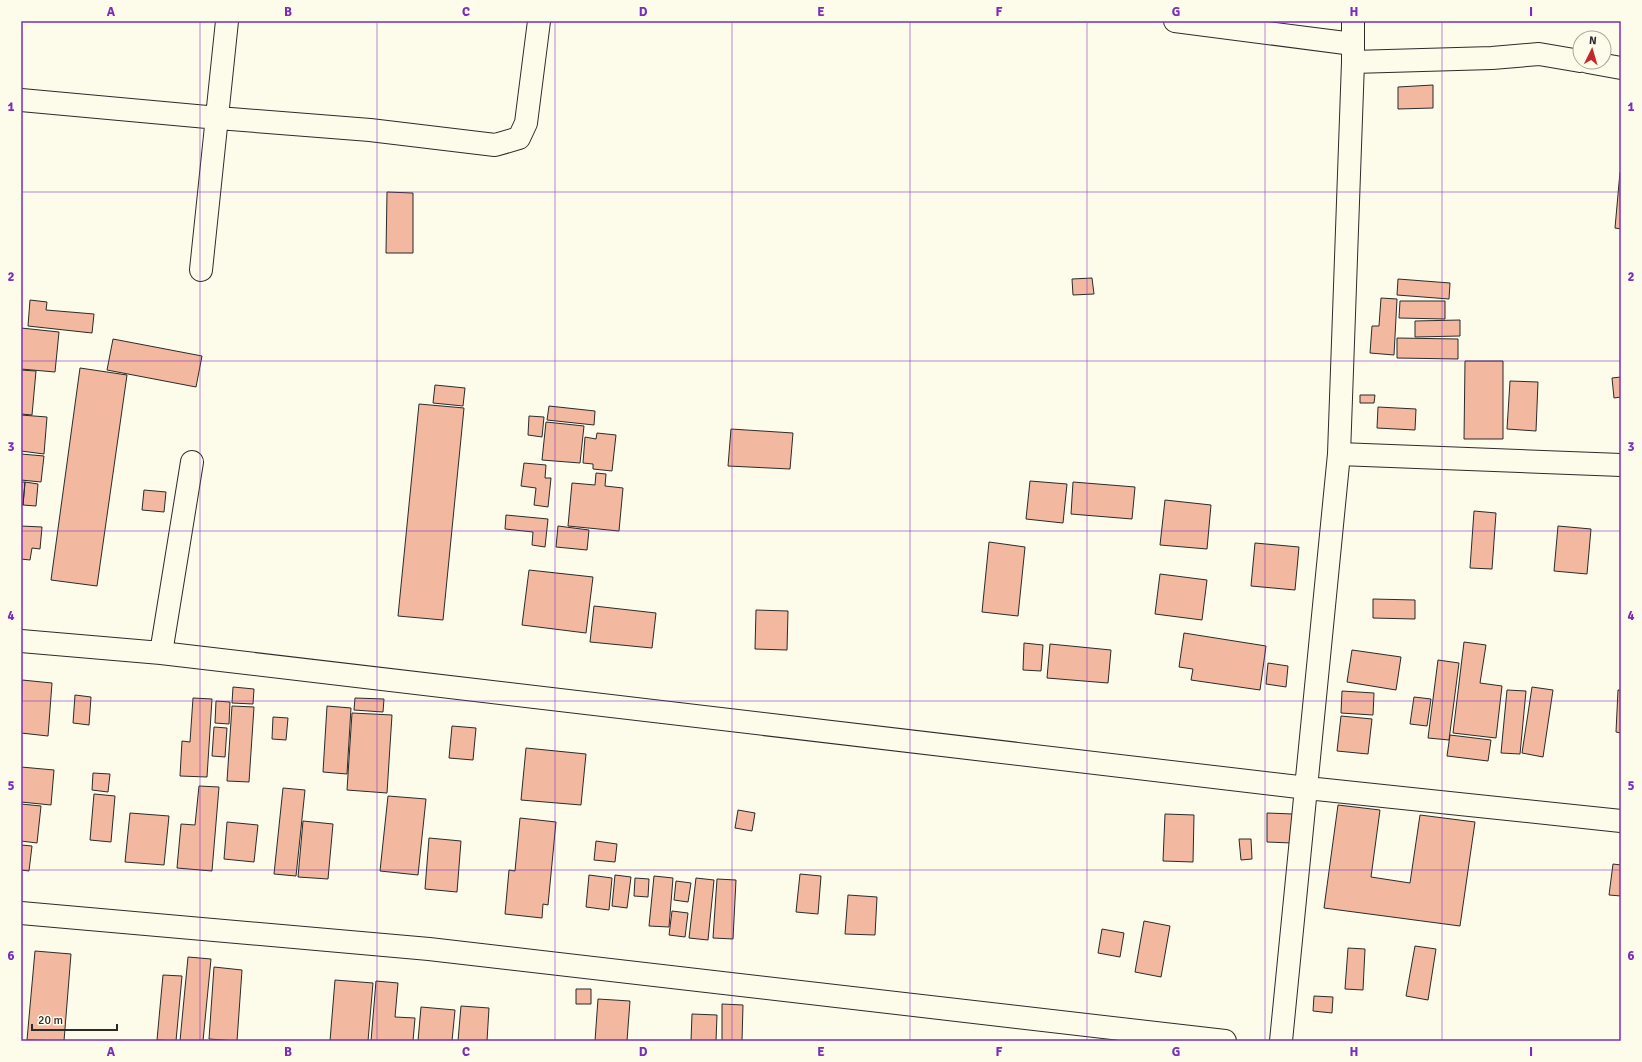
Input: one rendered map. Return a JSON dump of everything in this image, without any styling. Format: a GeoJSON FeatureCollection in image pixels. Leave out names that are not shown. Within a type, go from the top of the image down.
{"type":"FeatureCollection","features":[{"type":"Feature","properties":{"kind":"street"},"geometry":{"type":"LineString","coordinates":[[201,270],[218,118],[226,21]]}},
{"type":"Feature","properties":{"kind":"street"},"geometry":{"type":"LineString","coordinates":[[21,100],[370,130],[495,145],[519,138],[526,123],[538,21]]}},
{"type":"Feature","properties":{"kind":"street"},"geometry":{"type":"LineString","coordinates":[[1175,21],[1353,53],[1492,58],[1539,54],[1572,60]]}},
{"type":"Feature","properties":{"kind":"street"},"geometry":{"type":"LineString","coordinates":[[1281,1041],[1339,454],[1354,21]]}},
{"type":"Feature","properties":{"kind":"street"},"geometry":{"type":"LineString","coordinates":[[1339,454],[1621,465]]}},
{"type":"Feature","properties":{"kind":"street"},"geometry":{"type":"LineString","coordinates":[[161,653],[192,462]]}},
{"type":"Feature","properties":{"kind":"street"},"geometry":{"type":"LineString","coordinates":[[21,641],[161,653],[1307,788],[1621,821]]}},
{"type":"Feature","properties":{"kind":"street"},"geometry":{"type":"LineString","coordinates":[[21,913],[429,949],[1225,1041]]}},
{"type":"Feature","properties":{"kind":"building"},"geometry":{"type":"Polygon","coordinates":[[[1433,85],[1433,108],[1398,109],[1398,87],[1433,85]]]}},
{"type":"Feature","properties":{"kind":"building"},"geometry":{"type":"Polygon","coordinates":[[[1621,172],[1621,229],[1615,228],[1621,172]]]}},
{"type":"Feature","properties":{"kind":"building"},"geometry":{"type":"Polygon","coordinates":[[[387,192],[413,193],[413,253],[386,253],[387,192]]]}},
{"type":"Feature","properties":{"kind":"building"},"geometry":{"type":"Polygon","coordinates":[[[1092,278],[1094,294],[1073,295],[1072,279],[1092,278]]]}},
{"type":"Feature","properties":{"kind":"building"},"geometry":{"type":"Polygon","coordinates":[[[1398,279],[1450,283],[1449,299],[1397,295],[1398,279]]]}},
{"type":"Feature","properties":{"kind":"building"},"geometry":{"type":"Polygon","coordinates":[[[1381,298],[1397,299],[1394,355],[1370,353],[1372,326],[1379,326],[1381,298]]]}},
{"type":"Feature","properties":{"kind":"building"},"geometry":{"type":"Polygon","coordinates":[[[30,300],[47,302],[46,310],[94,314],[92,333],[28,326],[30,300]]]}},
{"type":"Feature","properties":{"kind":"building"},"geometry":{"type":"Polygon","coordinates":[[[1400,301],[1445,301],[1445,319],[1399,318],[1400,301]]]}},
{"type":"Feature","properties":{"kind":"building"},"geometry":{"type":"Polygon","coordinates":[[[1460,320],[1460,336],[1415,337],[1415,321],[1460,320]]]}},
{"type":"Feature","properties":{"kind":"building"},"geometry":{"type":"Polygon","coordinates":[[[21,328],[59,332],[55,372],[21,369],[21,328]]]}},
{"type":"Feature","properties":{"kind":"building"},"geometry":{"type":"Polygon","coordinates":[[[1397,338],[1458,339],[1458,359],[1397,358],[1397,338]]]}},
{"type":"Feature","properties":{"kind":"building"},"geometry":{"type":"Polygon","coordinates":[[[113,339],[202,356],[196,387],[107,370],[113,339]]]}},
{"type":"Feature","properties":{"kind":"building"},"geometry":{"type":"Polygon","coordinates":[[[1465,361],[1503,361],[1503,439],[1464,439],[1465,361]]]}},
{"type":"Feature","properties":{"kind":"building"},"geometry":{"type":"Polygon","coordinates":[[[80,368],[127,375],[97,586],[51,580],[80,368]]]}},
{"type":"Feature","properties":{"kind":"building"},"geometry":{"type":"Polygon","coordinates":[[[21,370],[36,371],[32,415],[21,414],[21,370]]]}},
{"type":"Feature","properties":{"kind":"building"},"geometry":{"type":"Polygon","coordinates":[[[1621,377],[1621,397],[1614,398],[1612,378],[1621,377]]]}},
{"type":"Feature","properties":{"kind":"building"},"geometry":{"type":"Polygon","coordinates":[[[1510,381],[1538,382],[1536,431],[1507,429],[1510,381]]]}},
{"type":"Feature","properties":{"kind":"building"},"geometry":{"type":"Polygon","coordinates":[[[435,385],[465,388],[463,406],[433,403],[435,385]]]}},
{"type":"Feature","properties":{"kind":"building"},"geometry":{"type":"Polygon","coordinates":[[[1360,395],[1375,395],[1374,403],[1360,403],[1360,395]]]}},
{"type":"Feature","properties":{"kind":"building"},"geometry":{"type":"Polygon","coordinates":[[[419,404],[464,408],[443,620],[398,616],[419,404]]]}},
{"type":"Feature","properties":{"kind":"building"},"geometry":{"type":"Polygon","coordinates":[[[549,406],[595,411],[594,425],[547,420],[549,406]]]}},
{"type":"Feature","properties":{"kind":"building"},"geometry":{"type":"Polygon","coordinates":[[[1378,407],[1416,409],[1415,430],[1377,428],[1378,407]]]}},
{"type":"Feature","properties":{"kind":"building"},"geometry":{"type":"Polygon","coordinates":[[[21,415],[47,417],[44,454],[21,451],[21,415]]]}},
{"type":"Feature","properties":{"kind":"building"},"geometry":{"type":"Polygon","coordinates":[[[529,416],[544,417],[542,437],[528,435],[529,416]]]}},
{"type":"Feature","properties":{"kind":"building"},"geometry":{"type":"Polygon","coordinates":[[[546,422],[584,426],[580,463],[542,460],[546,422]]]}},
{"type":"Feature","properties":{"kind":"building"},"geometry":{"type":"Polygon","coordinates":[[[731,429],[793,433],[790,469],[728,466],[731,429]]]}},
{"type":"Feature","properties":{"kind":"building"},"geometry":{"type":"Polygon","coordinates":[[[597,433],[616,435],[612,471],[593,469],[593,464],[583,463],[585,437],[596,439],[597,433]]]}},
{"type":"Feature","properties":{"kind":"building"},"geometry":{"type":"Polygon","coordinates":[[[21,454],[44,456],[41,482],[21,480],[21,454]]]}},
{"type":"Feature","properties":{"kind":"building"},"geometry":{"type":"Polygon","coordinates":[[[524,463],[546,465],[545,478],[551,478],[548,507],[534,505],[536,488],[521,486],[524,463]]]}},
{"type":"Feature","properties":{"kind":"building"},"geometry":{"type":"Polygon","coordinates":[[[596,473],[606,474],[605,486],[623,488],[619,531],[568,526],[572,483],[595,485],[596,473]]]}},
{"type":"Feature","properties":{"kind":"building"},"geometry":{"type":"Polygon","coordinates":[[[1030,481],[1067,484],[1063,523],[1026,519],[1030,481]]]}},
{"type":"Feature","properties":{"kind":"building"},"geometry":{"type":"Polygon","coordinates":[[[21,482],[25,482],[23,505],[21,504],[21,482]]]}},
{"type":"Feature","properties":{"kind":"building"},"geometry":{"type":"Polygon","coordinates":[[[25,482],[38,484],[36,506],[23,505],[25,482]]]}},
{"type":"Feature","properties":{"kind":"building"},"geometry":{"type":"Polygon","coordinates":[[[1073,482],[1135,487],[1132,519],[1071,514],[1073,482]]]}},
{"type":"Feature","properties":{"kind":"building"},"geometry":{"type":"Polygon","coordinates":[[[144,490],[166,492],[164,512],[142,510],[144,490]]]}},
{"type":"Feature","properties":{"kind":"building"},"geometry":{"type":"Polygon","coordinates":[[[1165,500],[1211,505],[1207,549],[1160,545],[1165,500]]]}},
{"type":"Feature","properties":{"kind":"building"},"geometry":{"type":"Polygon","coordinates":[[[1474,511],[1496,513],[1492,569],[1470,568],[1474,511]]]}},
{"type":"Feature","properties":{"kind":"building"},"geometry":{"type":"Polygon","coordinates":[[[506,515],[548,519],[545,547],[532,545],[533,532],[505,529],[506,515]]]}},
{"type":"Feature","properties":{"kind":"building"},"geometry":{"type":"Polygon","coordinates":[[[21,526],[42,527],[40,549],[32,548],[30,560],[21,559],[21,526]]]}},
{"type":"Feature","properties":{"kind":"building"},"geometry":{"type":"Polygon","coordinates":[[[558,526],[589,530],[587,550],[556,547],[558,526]]]}},
{"type":"Feature","properties":{"kind":"building"},"geometry":{"type":"Polygon","coordinates":[[[1558,526],[1591,529],[1587,574],[1554,571],[1558,526]]]}},
{"type":"Feature","properties":{"kind":"building"},"geometry":{"type":"Polygon","coordinates":[[[989,542],[1025,547],[1018,616],[982,612],[989,542]]]}},
{"type":"Feature","properties":{"kind":"building"},"geometry":{"type":"Polygon","coordinates":[[[1255,543],[1299,547],[1295,590],[1251,586],[1255,543]]]}},
{"type":"Feature","properties":{"kind":"building"},"geometry":{"type":"Polygon","coordinates":[[[529,570],[593,577],[586,633],[522,625],[529,570]]]}},
{"type":"Feature","properties":{"kind":"building"},"geometry":{"type":"Polygon","coordinates":[[[1160,574],[1207,580],[1202,620],[1155,614],[1160,574]]]}},
{"type":"Feature","properties":{"kind":"building"},"geometry":{"type":"Polygon","coordinates":[[[1373,599],[1415,600],[1415,619],[1373,618],[1373,599]]]}},
{"type":"Feature","properties":{"kind":"building"},"geometry":{"type":"Polygon","coordinates":[[[594,606],[656,613],[652,648],[590,642],[594,606]]]}},
{"type":"Feature","properties":{"kind":"building"},"geometry":{"type":"Polygon","coordinates":[[[756,610],[788,611],[787,650],[755,649],[756,610]]]}},
{"type":"Feature","properties":{"kind":"building"},"geometry":{"type":"Polygon","coordinates":[[[1184,633],[1266,646],[1260,690],[1191,680],[1193,669],[1179,667],[1184,633]]]}},
{"type":"Feature","properties":{"kind":"building"},"geometry":{"type":"Polygon","coordinates":[[[1464,642],[1486,645],[1480,683],[1502,686],[1496,738],[1453,733],[1464,642]]]}},
{"type":"Feature","properties":{"kind":"building"},"geometry":{"type":"Polygon","coordinates":[[[1024,643],[1043,645],[1041,671],[1023,670],[1024,643]]]}},
{"type":"Feature","properties":{"kind":"building"},"geometry":{"type":"Polygon","coordinates":[[[1050,644],[1111,650],[1108,683],[1047,678],[1050,644]]]}},
{"type":"Feature","properties":{"kind":"building"},"geometry":{"type":"Polygon","coordinates":[[[1352,650],[1401,657],[1396,690],[1347,682],[1352,650]]]}},
{"type":"Feature","properties":{"kind":"building"},"geometry":{"type":"Polygon","coordinates":[[[1438,660],[1459,663],[1449,740],[1428,738],[1438,660]]]}},
{"type":"Feature","properties":{"kind":"building"},"geometry":{"type":"Polygon","coordinates":[[[1268,663],[1288,666],[1286,687],[1266,684],[1268,663]]]}},
{"type":"Feature","properties":{"kind":"building"},"geometry":{"type":"Polygon","coordinates":[[[22,680],[52,683],[48,736],[21,733],[22,680]]]}},
{"type":"Feature","properties":{"kind":"building"},"geometry":{"type":"Polygon","coordinates":[[[233,687],[254,689],[253,704],[232,703],[233,687]]]}},
{"type":"Feature","properties":{"kind":"building"},"geometry":{"type":"Polygon","coordinates":[[[1532,687],[1553,690],[1543,757],[1522,753],[1532,687]]]}},
{"type":"Feature","properties":{"kind":"building"},"geometry":{"type":"Polygon","coordinates":[[[1507,690],[1526,691],[1520,754],[1501,753],[1507,690]]]}},
{"type":"Feature","properties":{"kind":"building"},"geometry":{"type":"Polygon","coordinates":[[[1618,690],[1621,690],[1621,733],[1616,732],[1618,690]]]}},
{"type":"Feature","properties":{"kind":"building"},"geometry":{"type":"Polygon","coordinates":[[[1342,691],[1374,693],[1373,715],[1341,713],[1342,691]]]}},
{"type":"Feature","properties":{"kind":"building"},"geometry":{"type":"Polygon","coordinates":[[[75,695],[91,697],[89,725],[73,723],[75,695]]]}},
{"type":"Feature","properties":{"kind":"building"},"geometry":{"type":"Polygon","coordinates":[[[1414,697],[1431,699],[1427,726],[1410,724],[1414,697]]]}},
{"type":"Feature","properties":{"kind":"building"},"geometry":{"type":"Polygon","coordinates":[[[193,698],[212,699],[207,777],[180,776],[182,741],[190,742],[193,698]]]}},
{"type":"Feature","properties":{"kind":"building"},"geometry":{"type":"Polygon","coordinates":[[[355,698],[384,699],[383,712],[354,710],[355,698]]]}},
{"type":"Feature","properties":{"kind":"building"},"geometry":{"type":"Polygon","coordinates":[[[216,701],[230,702],[229,724],[215,723],[216,701]]]}},
{"type":"Feature","properties":{"kind":"building"},"geometry":{"type":"Polygon","coordinates":[[[232,706],[254,707],[249,782],[227,781],[232,706]]]}},
{"type":"Feature","properties":{"kind":"building"},"geometry":{"type":"Polygon","coordinates":[[[327,706],[351,708],[347,774],[323,772],[327,706]]]}},
{"type":"Feature","properties":{"kind":"building"},"geometry":{"type":"Polygon","coordinates":[[[352,713],[392,715],[387,793],[347,790],[352,713]]]}},
{"type":"Feature","properties":{"kind":"building"},"geometry":{"type":"Polygon","coordinates":[[[1341,716],[1372,719],[1368,754],[1337,751],[1341,716]]]}},
{"type":"Feature","properties":{"kind":"building"},"geometry":{"type":"Polygon","coordinates":[[[273,717],[288,718],[286,740],[272,739],[273,717]]]}},
{"type":"Feature","properties":{"kind":"building"},"geometry":{"type":"Polygon","coordinates":[[[452,726],[476,728],[473,760],[449,758],[452,726]]]}},
{"type":"Feature","properties":{"kind":"building"},"geometry":{"type":"Polygon","coordinates":[[[214,727],[227,728],[225,757],[212,756],[214,727]]]}},
{"type":"Feature","properties":{"kind":"building"},"geometry":{"type":"Polygon","coordinates":[[[1450,735],[1491,740],[1488,761],[1447,756],[1450,735]]]}},
{"type":"Feature","properties":{"kind":"building"},"geometry":{"type":"Polygon","coordinates":[[[526,748],[586,754],[581,805],[521,800],[526,748]]]}},
{"type":"Feature","properties":{"kind":"building"},"geometry":{"type":"Polygon","coordinates":[[[21,767],[54,770],[51,805],[21,802],[21,767]]]}},
{"type":"Feature","properties":{"kind":"building"},"geometry":{"type":"Polygon","coordinates":[[[93,773],[110,774],[108,792],[92,790],[93,773]]]}},
{"type":"Feature","properties":{"kind":"building"},"geometry":{"type":"Polygon","coordinates":[[[199,786],[219,787],[212,871],[177,868],[181,824],[195,825],[199,786]]]}},
{"type":"Feature","properties":{"kind":"building"},"geometry":{"type":"Polygon","coordinates":[[[283,788],[305,790],[296,876],[274,874],[283,788]]]}},
{"type":"Feature","properties":{"kind":"building"},"geometry":{"type":"Polygon","coordinates":[[[94,794],[115,796],[111,842],[90,840],[94,794]]]}},
{"type":"Feature","properties":{"kind":"building"},"geometry":{"type":"Polygon","coordinates":[[[388,796],[426,799],[418,875],[380,871],[388,796]]]}},
{"type":"Feature","properties":{"kind":"building"},"geometry":{"type":"Polygon","coordinates":[[[21,804],[41,806],[37,843],[21,841],[21,804]]]}},
{"type":"Feature","properties":{"kind":"building"},"geometry":{"type":"Polygon","coordinates":[[[1338,805],[1380,810],[1371,877],[1410,883],[1420,815],[1475,822],[1460,926],[1324,908],[1338,805]]]}},
{"type":"Feature","properties":{"kind":"building"},"geometry":{"type":"Polygon","coordinates":[[[738,810],[755,813],[752,831],[735,828],[738,810]]]}},
{"type":"Feature","properties":{"kind":"building"},"geometry":{"type":"Polygon","coordinates":[[[130,813],[169,816],[164,865],[125,862],[130,813]]]}},
{"type":"Feature","properties":{"kind":"building"},"geometry":{"type":"Polygon","coordinates":[[[1267,813],[1293,814],[1292,843],[1267,842],[1267,813]]]}},
{"type":"Feature","properties":{"kind":"building"},"geometry":{"type":"Polygon","coordinates":[[[1165,814],[1194,815],[1193,862],[1163,861],[1165,814]]]}},
{"type":"Feature","properties":{"kind":"building"},"geometry":{"type":"Polygon","coordinates":[[[520,818],[556,822],[548,905],[543,904],[542,918],[505,914],[509,870],[515,871],[520,818]]]}},
{"type":"Feature","properties":{"kind":"building"},"geometry":{"type":"Polygon","coordinates":[[[303,821],[333,824],[328,879],[298,877],[303,821]]]}},
{"type":"Feature","properties":{"kind":"building"},"geometry":{"type":"Polygon","coordinates":[[[227,822],[258,825],[254,862],[224,859],[227,822]]]}},
{"type":"Feature","properties":{"kind":"building"},"geometry":{"type":"Polygon","coordinates":[[[429,838],[461,841],[457,892],[425,889],[429,838]]]}},
{"type":"Feature","properties":{"kind":"building"},"geometry":{"type":"Polygon","coordinates":[[[1239,839],[1251,839],[1252,859],[1241,860],[1239,839]]]}},
{"type":"Feature","properties":{"kind":"building"},"geometry":{"type":"Polygon","coordinates":[[[596,841],[617,844],[615,862],[594,860],[596,841]]]}},
{"type":"Feature","properties":{"kind":"building"},"geometry":{"type":"Polygon","coordinates":[[[21,845],[32,846],[29,871],[21,870],[21,845]]]}},
{"type":"Feature","properties":{"kind":"building"},"geometry":{"type":"Polygon","coordinates":[[[1613,864],[1621,865],[1621,896],[1609,895],[1613,864]]]}},
{"type":"Feature","properties":{"kind":"building"},"geometry":{"type":"Polygon","coordinates":[[[800,874],[821,876],[818,914],[796,912],[800,874]]]}},
{"type":"Feature","properties":{"kind":"building"},"geometry":{"type":"Polygon","coordinates":[[[589,875],[612,878],[609,910],[586,907],[589,875]]]}},
{"type":"Feature","properties":{"kind":"building"},"geometry":{"type":"Polygon","coordinates":[[[615,875],[631,877],[627,908],[612,906],[615,875]]]}},
{"type":"Feature","properties":{"kind":"building"},"geometry":{"type":"Polygon","coordinates":[[[654,876],[673,878],[669,927],[649,926],[654,876]]]}},
{"type":"Feature","properties":{"kind":"building"},"geometry":{"type":"Polygon","coordinates":[[[635,878],[649,879],[648,897],[634,896],[635,878]]]}},
{"type":"Feature","properties":{"kind":"building"},"geometry":{"type":"Polygon","coordinates":[[[696,878],[714,880],[708,940],[689,938],[696,878]]]}},
{"type":"Feature","properties":{"kind":"building"},"geometry":{"type":"Polygon","coordinates":[[[717,879],[736,880],[733,939],[713,938],[717,879]]]}},
{"type":"Feature","properties":{"kind":"building"},"geometry":{"type":"Polygon","coordinates":[[[676,881],[691,883],[688,902],[674,900],[676,881]]]}},
{"type":"Feature","properties":{"kind":"building"},"geometry":{"type":"Polygon","coordinates":[[[848,895],[877,897],[875,935],[845,934],[848,895]]]}},
{"type":"Feature","properties":{"kind":"building"},"geometry":{"type":"Polygon","coordinates":[[[672,911],[688,913],[685,937],[669,935],[672,911]]]}},
{"type":"Feature","properties":{"kind":"building"},"geometry":{"type":"Polygon","coordinates":[[[1144,921],[1170,926],[1161,977],[1135,972],[1144,921]]]}},
{"type":"Feature","properties":{"kind":"building"},"geometry":{"type":"Polygon","coordinates":[[[1102,929],[1124,933],[1120,957],[1098,953],[1102,929]]]}},
{"type":"Feature","properties":{"kind":"building"},"geometry":{"type":"Polygon","coordinates":[[[1415,946],[1436,949],[1428,1000],[1406,996],[1415,946]]]}},
{"type":"Feature","properties":{"kind":"building"},"geometry":{"type":"Polygon","coordinates":[[[1348,948],[1365,949],[1363,990],[1345,989],[1348,948]]]}},
{"type":"Feature","properties":{"kind":"building"},"geometry":{"type":"Polygon","coordinates":[[[35,951],[71,954],[64,1041],[27,1040],[35,951]]]}},
{"type":"Feature","properties":{"kind":"building"},"geometry":{"type":"Polygon","coordinates":[[[188,957],[211,959],[203,1041],[180,1041],[188,957]]]}},
{"type":"Feature","properties":{"kind":"building"},"geometry":{"type":"Polygon","coordinates":[[[214,967],[242,970],[237,1041],[209,1039],[214,967]]]}},
{"type":"Feature","properties":{"kind":"building"},"geometry":{"type":"Polygon","coordinates":[[[163,975],[182,976],[176,1041],[157,1040],[163,975]]]}},
{"type":"Feature","properties":{"kind":"building"},"geometry":{"type":"Polygon","coordinates":[[[335,980],[373,983],[368,1041],[330,1041],[335,980]]]}},
{"type":"Feature","properties":{"kind":"building"},"geometry":{"type":"Polygon","coordinates":[[[376,981],[398,983],[395,1017],[415,1018],[413,1041],[371,1041],[376,981]]]}},
{"type":"Feature","properties":{"kind":"building"},"geometry":{"type":"Polygon","coordinates":[[[576,989],[591,989],[591,1004],[576,1004],[576,989]]]}},
{"type":"Feature","properties":{"kind":"building"},"geometry":{"type":"Polygon","coordinates":[[[1314,996],[1333,997],[1332,1013],[1313,1011],[1314,996]]]}},
{"type":"Feature","properties":{"kind":"building"},"geometry":{"type":"Polygon","coordinates":[[[598,999],[630,1001],[627,1041],[595,1041],[598,999]]]}},
{"type":"Feature","properties":{"kind":"building"},"geometry":{"type":"Polygon","coordinates":[[[722,1004],[743,1005],[742,1041],[722,1041],[722,1004]]]}},
{"type":"Feature","properties":{"kind":"building"},"geometry":{"type":"Polygon","coordinates":[[[461,1006],[489,1008],[487,1041],[458,1041],[461,1006]]]}},
{"type":"Feature","properties":{"kind":"building"},"geometry":{"type":"Polygon","coordinates":[[[421,1007],[455,1010],[452,1041],[418,1041],[421,1007]]]}},
{"type":"Feature","properties":{"kind":"building"},"geometry":{"type":"Polygon","coordinates":[[[692,1014],[717,1015],[716,1041],[691,1041],[692,1014]]]}}]}
